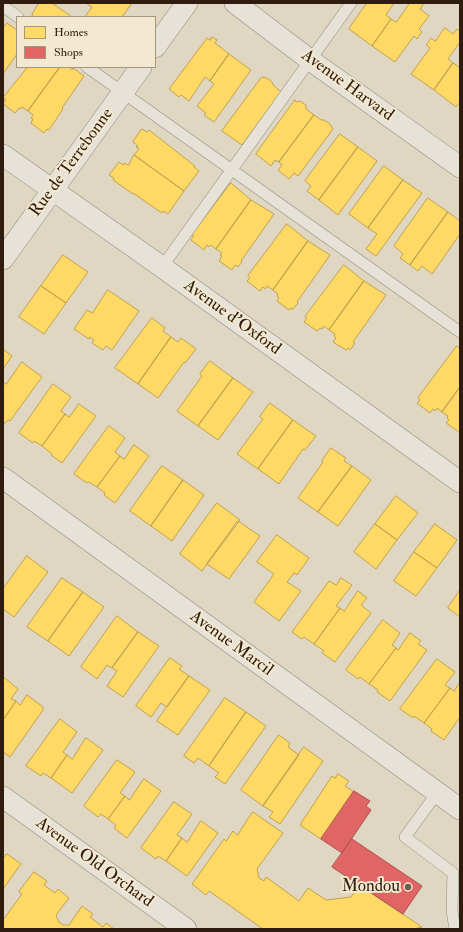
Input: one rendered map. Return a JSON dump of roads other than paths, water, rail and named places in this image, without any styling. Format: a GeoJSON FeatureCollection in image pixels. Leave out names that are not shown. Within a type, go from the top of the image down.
{"type":"FeatureCollection","features":[{"type":"Feature","properties":{"kind":"street"},"geometry":{"type":"LineString","coordinates":[[156,46],[187,3]]}},
{"type":"Feature","properties":{"kind":"street","name":"Avenue Harvard"},"geometry":{"type":"LineString","coordinates":[[235,3],[310,60],[460,167]]}},
{"type":"Feature","properties":{"kind":"street","name":"Rue de Terrebonne"},"geometry":{"type":"LineString","coordinates":[[3,259],[140,68]]}},
{"type":"Feature","properties":{"kind":"street","name":"Avenue d'Oxford"},"geometry":{"type":"LineString","coordinates":[[3,155],[162,267],[460,482]]}},
{"type":"Feature","properties":{"kind":"street","name":"Avenue Marcil"},"geometry":{"type":"LineString","coordinates":[[3,478],[460,809]]}},
{"type":"Feature","properties":{"kind":"street","name":"Avenue Old Orchard"},"geometry":{"type":"LineString","coordinates":[[3,797],[186,929]]}},
{"type":"Feature","properties":{"kind":"lane"},"geometry":{"type":"LineString","coordinates":[[162,267],[352,3]]}},
{"type":"Feature","properties":{"kind":"lane"},"geometry":{"type":"LineString","coordinates":[[3,6],[17,16]]}},
{"type":"Feature","properties":{"kind":"lane"},"geometry":{"type":"LineString","coordinates":[[88,68],[460,332]]}},
{"type":"Feature","properties":{"kind":"lane"},"geometry":{"type":"LineString","coordinates":[[437,793],[405,837],[453,872],[452,911],[455,929]]}},
{"type":"Feature","properties":{"kind":"place","name":"Mondou"},"geometry":{"type":"Point","coordinates":[408,887]}}]}
